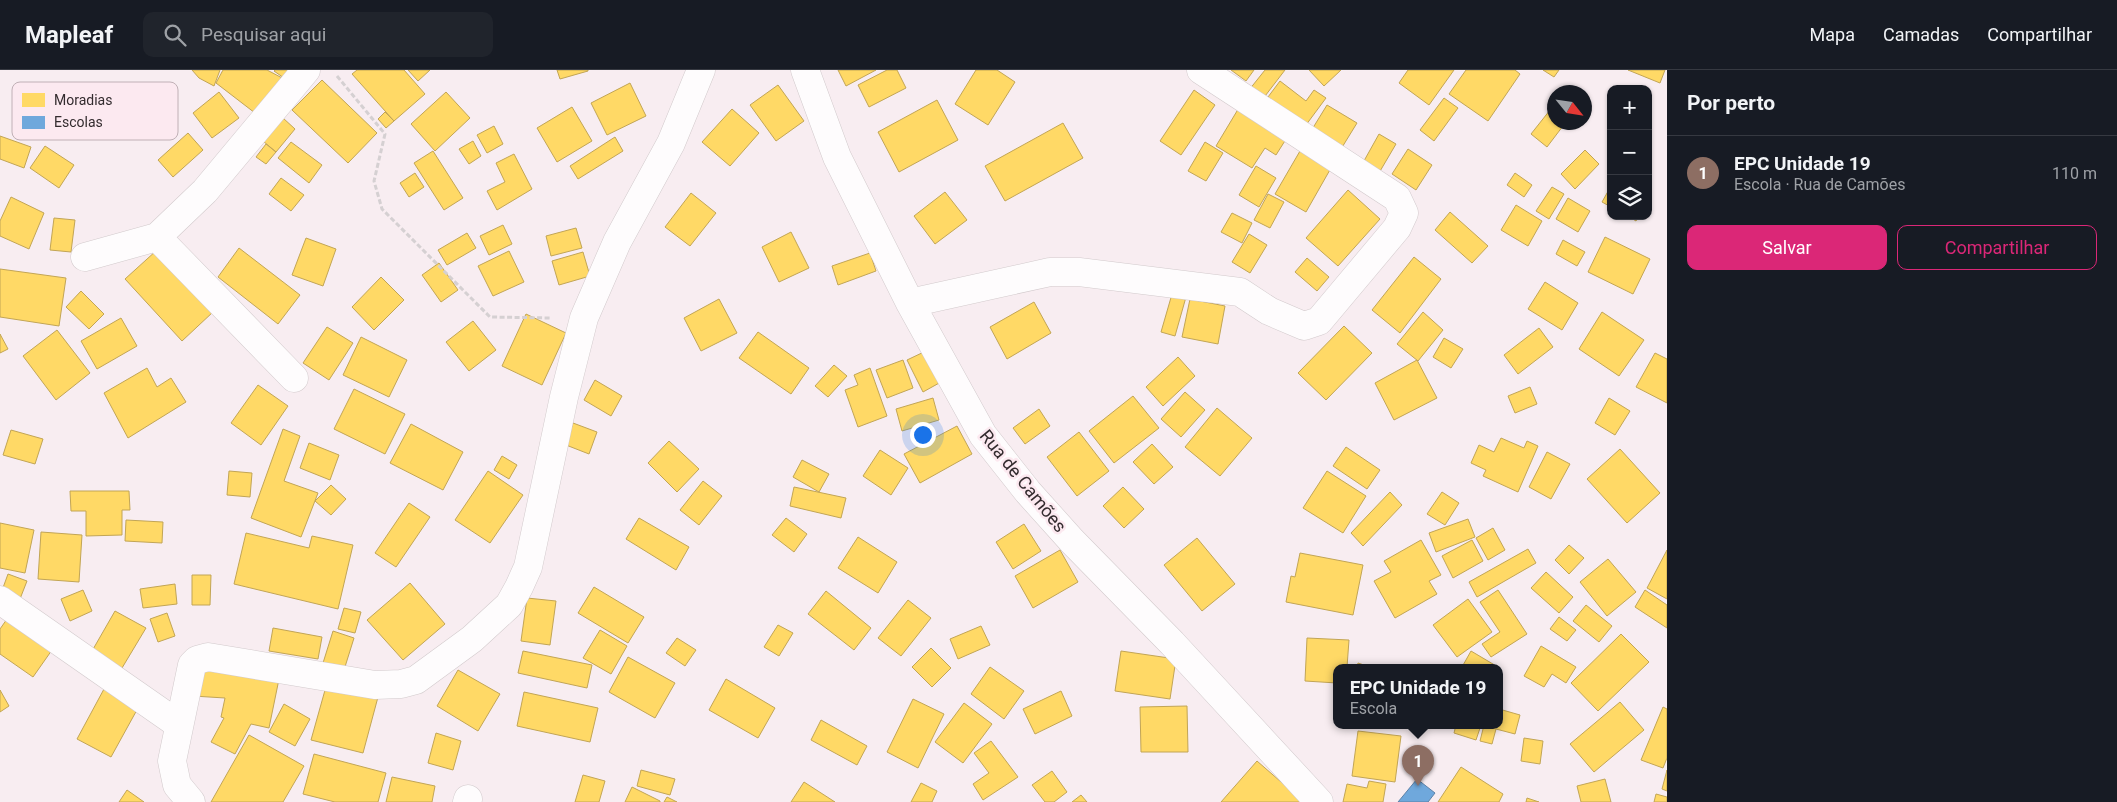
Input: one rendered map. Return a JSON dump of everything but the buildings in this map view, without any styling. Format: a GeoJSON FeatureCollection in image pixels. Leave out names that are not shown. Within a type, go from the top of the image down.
{"type":"FeatureCollection","features":[{"type":"Feature","properties":{"kind":"street"},"geometry":{"type":"LineString","coordinates":[[85,257],[157,237],[205,190],[306,70]]}},
{"type":"Feature","properties":{"kind":"street"},"geometry":{"type":"LineString","coordinates":[[191,802],[177,785],[172,761],[178,724],[192,665],[201,658],[208,657],[375,685],[401,684],[416,680],[472,639],[509,605],[528,567],[564,396],[584,318],[617,242],[671,143],[701,70]]}},
{"type":"Feature","properties":{"kind":"street","name":"Rua de Camões"},"geometry":{"type":"LineString","coordinates":[[804,70],[837,157],[910,303],[983,435],[1028,492],[1072,542],[1266,742],[1319,802]]}},
{"type":"Feature","properties":{"kind":"street"},"geometry":{"type":"LineString","coordinates":[[910,303],[1050,272],[1079,272],[1240,292],[1269,310],[1304,326],[1319,321],[1397,228],[1404,213],[1397,198],[1201,70]]}},
{"type":"Feature","properties":{"kind":"street"},"geometry":{"type":"LineString","coordinates":[[157,237],[294,378]]}},
{"type":"Feature","properties":{"kind":"street"},"geometry":{"type":"LineString","coordinates":[[0,600],[178,724]]}},
{"type":"Feature","properties":{"kind":"path"},"geometry":{"type":"LineString","coordinates":[[332,70],[385,134],[374,181],[382,209],[467,296],[490,317],[584,318]]}},
{"type":"Feature","properties":{"kind":"place","name":"EPC Unidade 19"},"geometry":{"type":"Point","coordinates":[1418,786]}}]}
